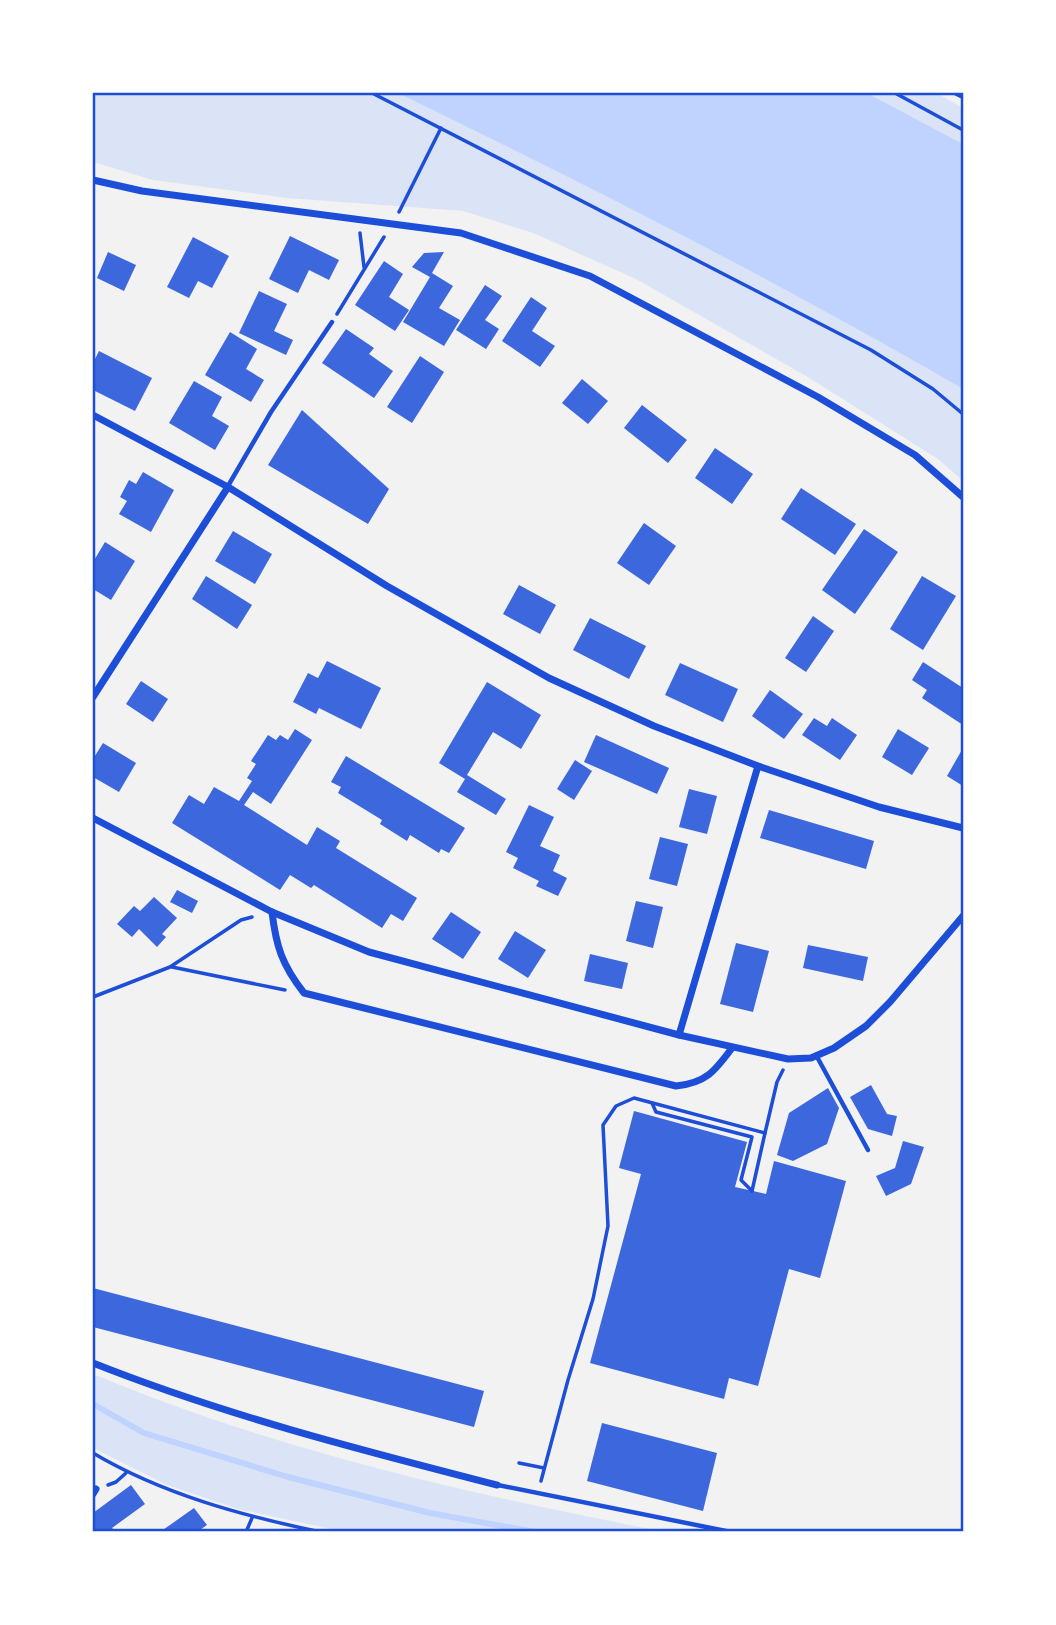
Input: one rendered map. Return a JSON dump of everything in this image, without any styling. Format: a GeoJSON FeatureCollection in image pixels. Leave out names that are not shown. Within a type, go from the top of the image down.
{"type":"FeatureCollection","features":[{"type":"Feature","properties":{"kind":"street"},"geometry":{"type":"LineString","coordinates":[[93,180],[142,191],[461,233],[590,276],[818,397],[915,455],[963,497]]}},
{"type":"Feature","properties":{"kind":"street"},"geometry":{"type":"LineString","coordinates":[[93,415],[228,487],[387,586],[549,678],[654,726],[758,766],[879,807],[963,828]]}},
{"type":"Feature","properties":{"kind":"street"},"geometry":{"type":"LineString","coordinates":[[93,697],[228,487]]}},
{"type":"Feature","properties":{"kind":"street"},"geometry":{"type":"LineString","coordinates":[[679,1035],[758,766]]}},
{"type":"Feature","properties":{"kind":"street"},"geometry":{"type":"LineString","coordinates":[[93,818],[272,912],[369,952],[679,1035],[788,1059],[816,1055],[834,1048],[866,1026],[890,1002],[963,916]]}},
{"type":"Feature","properties":{"kind":"street"},"geometry":{"type":"LineString","coordinates":[[272,912],[276,944],[288,972],[304,993],[676,1086],[696,1084],[717,1069],[732,1048]]}},
{"type":"Feature","properties":{"kind":"street"},"geometry":{"type":"LineString","coordinates":[[93,1363],[156,1388],[291,1430],[497,1485]]}},
{"type":"Feature","properties":{"kind":"lane"},"geometry":{"type":"LineString","coordinates":[[955,93],[963,97]]}},
{"type":"Feature","properties":{"kind":"lane"},"geometry":{"type":"LineString","coordinates":[[228,487],[271,412],[332,321]]}},
{"type":"Feature","properties":{"kind":"lane"},"geometry":{"type":"LineString","coordinates":[[816,1055],[868,1150]]}},
{"type":"Feature","properties":{"kind":"lane"},"geometry":{"type":"LineString","coordinates":[[497,1485],[731,1532]]}},
{"type":"Feature","properties":{"kind":"path"},"geometry":{"type":"LineString","coordinates":[[372,93],[872,350],[933,389],[963,414]]}},
{"type":"Feature","properties":{"kind":"path"},"geometry":{"type":"LineString","coordinates":[[895,93],[963,130]]}},
{"type":"Feature","properties":{"kind":"path"},"geometry":{"type":"LineString","coordinates":[[332,321],[393,224],[441,128]]}},
{"type":"Feature","properties":{"kind":"path"},"geometry":{"type":"LineString","coordinates":[[357,220],[364,270]]}},
{"type":"Feature","properties":{"kind":"path"},"geometry":{"type":"LineString","coordinates":[[93,997],[170,967],[241,920],[272,912]]}},
{"type":"Feature","properties":{"kind":"path"},"geometry":{"type":"LineString","coordinates":[[170,967],[304,993]]}},
{"type":"Feature","properties":{"kind":"path"},"geometry":{"type":"LineString","coordinates":[[652,1103],[656,1112],[752,1137],[741,1180],[752,1191],[778,1082],[788,1059]]}},
{"type":"Feature","properties":{"kind":"path"},"geometry":{"type":"LineString","coordinates":[[537,1493],[593,1299],[608,1226],[603,1125],[616,1106],[634,1098],[765,1133]]}},
{"type":"Feature","properties":{"kind":"path"},"geometry":{"type":"LineString","coordinates":[[93,1453],[126,1473],[252,1518],[321,1532]]}},
{"type":"Feature","properties":{"kind":"path"},"geometry":{"type":"LineString","coordinates":[[519,1463],[545,1469]]}},
{"type":"Feature","properties":{"kind":"path"},"geometry":{"type":"LineString","coordinates":[[94,1492],[116,1482],[126,1473]]}},
{"type":"Feature","properties":{"kind":"path"},"geometry":{"type":"LineString","coordinates":[[246,1532],[252,1518]]}},
{"type":"Feature","properties":{"kind":"shaded area"},"geometry":{"type":"Polygon","coordinates":[[[93,93],[398,93],[577,180],[863,330],[963,389],[963,481],[938,459],[806,376],[636,279],[533,233],[463,211],[287,198],[153,180],[93,162],[93,93]]]}},
{"type":"Feature","properties":{"kind":"shaded area"},"geometry":{"type":"Polygon","coordinates":[[[867,93],[936,93],[963,108],[963,144],[867,93]]]}},
{"type":"Feature","properties":{"kind":"shaded area"},"geometry":{"type":"Polygon","coordinates":[[[93,1374],[233,1426],[375,1468],[665,1532],[345,1532],[238,1509],[167,1485],[93,1448],[93,1374]]]}},
{"type":"Feature","properties":{"kind":"water"},"geometry":{"type":"Polygon","coordinates":[[[398,93],[867,93],[963,144],[963,389],[683,236],[398,93]]]}},
{"type":"Feature","properties":{"kind":"building"},"geometry":{"type":"Polygon","coordinates":[[[290,236],[339,260],[329,280],[309,270],[298,293],[269,279],[290,236]]]}},
{"type":"Feature","properties":{"kind":"building"},"geometry":{"type":"Polygon","coordinates":[[[193,237],[229,256],[212,288],[198,281],[189,298],[167,287],[193,237]]]}},
{"type":"Feature","properties":{"kind":"building"},"geometry":{"type":"Polygon","coordinates":[[[108,252],[136,265],[124,291],[97,278],[108,252]]]}},
{"type":"Feature","properties":{"kind":"building"},"geometry":{"type":"Polygon","coordinates":[[[444,252],[432,273],[453,286],[439,308],[460,320],[444,346],[403,322],[430,277],[412,267],[424,253],[444,252]]]}},
{"type":"Feature","properties":{"kind":"building"},"geometry":{"type":"Polygon","coordinates":[[[384,261],[403,274],[389,297],[409,310],[395,331],[355,305],[384,261]]]}},
{"type":"Feature","properties":{"kind":"building"},"geometry":{"type":"Polygon","coordinates":[[[485,285],[502,296],[485,320],[499,329],[486,349],[456,330],[485,285]]]}},
{"type":"Feature","properties":{"kind":"building"},"geometry":{"type":"Polygon","coordinates":[[[259,291],[287,304],[274,331],[293,340],[286,355],[239,333],[259,291]]]}},
{"type":"Feature","properties":{"kind":"building"},"geometry":{"type":"Polygon","coordinates":[[[531,297],[547,308],[532,331],[555,346],[540,367],[502,341],[531,297]]]}},
{"type":"Feature","properties":{"kind":"building"},"geometry":{"type":"Polygon","coordinates":[[[346,329],[374,348],[369,354],[393,371],[374,398],[322,363],[346,329]]]}},
{"type":"Feature","properties":{"kind":"building"},"geometry":{"type":"Polygon","coordinates":[[[230,332],[257,349],[246,369],[264,380],[251,402],[205,375],[230,332]]]}},
{"type":"Feature","properties":{"kind":"building"},"geometry":{"type":"Polygon","coordinates":[[[99,351],[152,378],[135,411],[93,390],[93,363],[99,351]]]}},
{"type":"Feature","properties":{"kind":"building"},"geometry":{"type":"Polygon","coordinates":[[[420,356],[444,372],[412,423],[387,407],[420,356]]]}},
{"type":"Feature","properties":{"kind":"building"},"geometry":{"type":"Polygon","coordinates":[[[582,379],[608,401],[588,424],[562,403],[582,379]]]}},
{"type":"Feature","properties":{"kind":"building"},"geometry":{"type":"Polygon","coordinates":[[[194,381],[222,397],[212,416],[229,426],[215,450],[169,423],[194,381]]]}},
{"type":"Feature","properties":{"kind":"building"},"geometry":{"type":"Polygon","coordinates":[[[642,405],[687,440],[668,463],[624,428],[642,405]]]}},
{"type":"Feature","properties":{"kind":"building"},"geometry":{"type":"Polygon","coordinates":[[[302,410],[389,489],[368,524],[268,465],[302,410]]]}},
{"type":"Feature","properties":{"kind":"building"},"geometry":{"type":"Polygon","coordinates":[[[715,448],[753,474],[732,504],[695,478],[715,448]]]}},
{"type":"Feature","properties":{"kind":"building"},"geometry":{"type":"Polygon","coordinates":[[[143,472],[174,490],[151,532],[119,514],[127,501],[120,497],[129,480],[136,484],[143,472]]]}},
{"type":"Feature","properties":{"kind":"building"},"geometry":{"type":"Polygon","coordinates":[[[801,488],[856,524],[835,555],[781,519],[801,488]]]}},
{"type":"Feature","properties":{"kind":"building"},"geometry":{"type":"Polygon","coordinates":[[[644,523],[676,546],[649,585],[617,563],[644,523]]]}},
{"type":"Feature","properties":{"kind":"building"},"geometry":{"type":"Polygon","coordinates":[[[864,529],[898,552],[855,614],[822,590],[864,529]]]}},
{"type":"Feature","properties":{"kind":"building"},"geometry":{"type":"Polygon","coordinates":[[[233,531],[272,554],[255,584],[215,561],[233,531]]]}},
{"type":"Feature","properties":{"kind":"building"},"geometry":{"type":"Polygon","coordinates":[[[105,542],[135,561],[111,600],[93,589],[93,562],[105,542]]]}},
{"type":"Feature","properties":{"kind":"building"},"geometry":{"type":"Polygon","coordinates":[[[206,576],[252,605],[237,629],[192,599],[206,576]]]}},
{"type":"Feature","properties":{"kind":"building"},"geometry":{"type":"Polygon","coordinates":[[[922,576],[956,596],[923,650],[890,629],[922,576]]]}},
{"type":"Feature","properties":{"kind":"building"},"geometry":{"type":"Polygon","coordinates":[[[519,585],[556,605],[540,634],[503,614],[519,585]]]}},
{"type":"Feature","properties":{"kind":"building"},"geometry":{"type":"Polygon","coordinates":[[[813,616],[834,631],[806,672],[785,658],[813,616]]]}},
{"type":"Feature","properties":{"kind":"building"},"geometry":{"type":"Polygon","coordinates":[[[590,618],[646,646],[629,679],[573,650],[590,618]]]}},
{"type":"Feature","properties":{"kind":"building"},"geometry":{"type":"Polygon","coordinates":[[[327,661],[381,688],[361,729],[319,708],[316,714],[293,702],[308,673],[318,678],[327,661]]]}},
{"type":"Feature","properties":{"kind":"building"},"geometry":{"type":"Polygon","coordinates":[[[923,662],[963,688],[963,725],[922,698],[927,690],[912,680],[923,662]]]}},
{"type":"Feature","properties":{"kind":"building"},"geometry":{"type":"Polygon","coordinates":[[[680,663],[738,689],[723,722],[665,695],[680,663]]]}},
{"type":"Feature","properties":{"kind":"building"},"geometry":{"type":"Polygon","coordinates":[[[141,681],[168,699],[153,722],[126,704],[141,681]]]}},
{"type":"Feature","properties":{"kind":"building"},"geometry":{"type":"Polygon","coordinates":[[[487,682],[541,715],[521,749],[493,732],[467,775],[506,799],[496,815],[457,792],[465,779],[439,763],[487,682]]]}},
{"type":"Feature","properties":{"kind":"building"},"geometry":{"type":"Polygon","coordinates":[[[770,690],[803,714],[784,739],[752,716],[770,690]]]}},
{"type":"Feature","properties":{"kind":"building"},"geometry":{"type":"Polygon","coordinates":[[[814,718],[827,726],[832,718],[857,735],[840,760],[802,735],[814,718]]]}},
{"type":"Feature","properties":{"kind":"building"},"geometry":{"type":"Polygon","coordinates":[[[295,729],[312,740],[271,804],[253,792],[244,805],[307,845],[317,827],[340,841],[336,848],[417,898],[403,921],[391,914],[382,928],[314,885],[311,888],[290,875],[280,890],[172,823],[189,795],[204,804],[214,787],[239,801],[252,781],[247,778],[256,764],[251,761],[268,735],[276,740],[280,735],[288,740],[295,729]]]}},
{"type":"Feature","properties":{"kind":"building"},"geometry":{"type":"Polygon","coordinates":[[[898,729],[929,748],[912,775],[882,757],[898,729]]]}},
{"type":"Feature","properties":{"kind":"building"},"geometry":{"type":"Polygon","coordinates":[[[596,735],[669,768],[657,794],[584,762],[596,735]]]}},
{"type":"Feature","properties":{"kind":"building"},"geometry":{"type":"Polygon","coordinates":[[[103,743],[136,763],[119,792],[93,777],[93,759],[103,743]]]}},
{"type":"Feature","properties":{"kind":"building"},"geometry":{"type":"Polygon","coordinates":[[[963,748],[963,786],[947,776],[963,748]]]}},
{"type":"Feature","properties":{"kind":"building"},"geometry":{"type":"Polygon","coordinates":[[[346,756],[465,828],[449,853],[441,849],[439,853],[410,835],[407,841],[380,824],[382,820],[338,793],[341,787],[331,782],[346,756]]]}},
{"type":"Feature","properties":{"kind":"building"},"geometry":{"type":"Polygon","coordinates":[[[575,760],[592,771],[574,800],[557,789],[575,760]]]}},
{"type":"Feature","properties":{"kind":"building"},"geometry":{"type":"Polygon","coordinates":[[[689,789],[717,796],[707,834],[679,827],[689,789]]]}},
{"type":"Feature","properties":{"kind":"building"},"geometry":{"type":"Polygon","coordinates":[[[529,805],[554,817],[540,846],[560,855],[553,871],[567,878],[558,896],[536,886],[539,881],[513,868],[518,858],[506,852],[529,805]]]}},
{"type":"Feature","properties":{"kind":"building"},"geometry":{"type":"Polygon","coordinates":[[[769,810],[874,841],[866,869],[760,838],[769,810]]]}},
{"type":"Feature","properties":{"kind":"building"},"geometry":{"type":"Polygon","coordinates":[[[660,837],[688,844],[677,886],[649,879],[660,837]]]}},
{"type":"Feature","properties":{"kind":"building"},"geometry":{"type":"Polygon","coordinates":[[[177,890],[198,901],[192,913],[170,902],[177,890]]]}},
{"type":"Feature","properties":{"kind":"building"},"geometry":{"type":"Polygon","coordinates":[[[154,897],[177,918],[162,934],[166,937],[157,947],[139,929],[132,937],[117,924],[134,906],[140,911],[154,897]]]}},
{"type":"Feature","properties":{"kind":"building"},"geometry":{"type":"Polygon","coordinates":[[[636,901],[663,907],[653,948],[626,941],[636,901]]]}},
{"type":"Feature","properties":{"kind":"building"},"geometry":{"type":"Polygon","coordinates":[[[451,912],[481,932],[463,959],[432,939],[451,912]]]}},
{"type":"Feature","properties":{"kind":"building"},"geometry":{"type":"Polygon","coordinates":[[[515,931],[546,950],[528,978],[498,959],[515,931]]]}},
{"type":"Feature","properties":{"kind":"building"},"geometry":{"type":"Polygon","coordinates":[[[736,943],[769,951],[753,1012],[720,1004],[736,943]]]}},
{"type":"Feature","properties":{"kind":"building"},"geometry":{"type":"Polygon","coordinates":[[[808,945],[868,957],[863,981],[803,968],[808,945]]]}},
{"type":"Feature","properties":{"kind":"building"},"geometry":{"type":"Polygon","coordinates":[[[590,954],[628,963],[622,989],[584,981],[590,954]]]}},
{"type":"Feature","properties":{"kind":"building"},"geometry":{"type":"Polygon","coordinates":[[[871,1085],[887,1114],[897,1116],[892,1136],[868,1129],[850,1097],[871,1085]]]}},
{"type":"Feature","properties":{"kind":"building"},"geometry":{"type":"Polygon","coordinates":[[[828,1088],[839,1108],[827,1144],[793,1161],[777,1155],[789,1113],[828,1088]]]}},
{"type":"Feature","properties":{"kind":"building"},"geometry":{"type":"Polygon","coordinates":[[[634,1111],[747,1142],[735,1187],[766,1194],[774,1161],[846,1181],[820,1278],[789,1269],[758,1386],[729,1378],[724,1399],[590,1363],[641,1174],[619,1168],[634,1111]]]}},
{"type":"Feature","properties":{"kind":"building"},"geometry":{"type":"Polygon","coordinates":[[[903,1141],[924,1147],[911,1184],[886,1196],[876,1176],[895,1168],[903,1141]]]}},
{"type":"Feature","properties":{"kind":"building"},"geometry":{"type":"Polygon","coordinates":[[[93,1288],[484,1391],[474,1427],[93,1327],[93,1288]]]}},
{"type":"Feature","properties":{"kind":"building"},"geometry":{"type":"Polygon","coordinates":[[[602,1423],[717,1453],[703,1511],[587,1481],[602,1423]]]}},
{"type":"Feature","properties":{"kind":"building"},"geometry":{"type":"Polygon","coordinates":[[[131,1485],[145,1504],[112,1528],[116,1532],[93,1532],[93,1513],[131,1485]]]}},
{"type":"Feature","properties":{"kind":"building"},"geometry":{"type":"Polygon","coordinates":[[[194,1508],[207,1525],[197,1532],[160,1532],[194,1508]]]}},
{"type":"Feature","properties":{"kind":"waterway"},"geometry":{"type":"LineString","coordinates":[[93,1404],[144,1433],[288,1477],[430,1513],[535,1532]]}}]}
